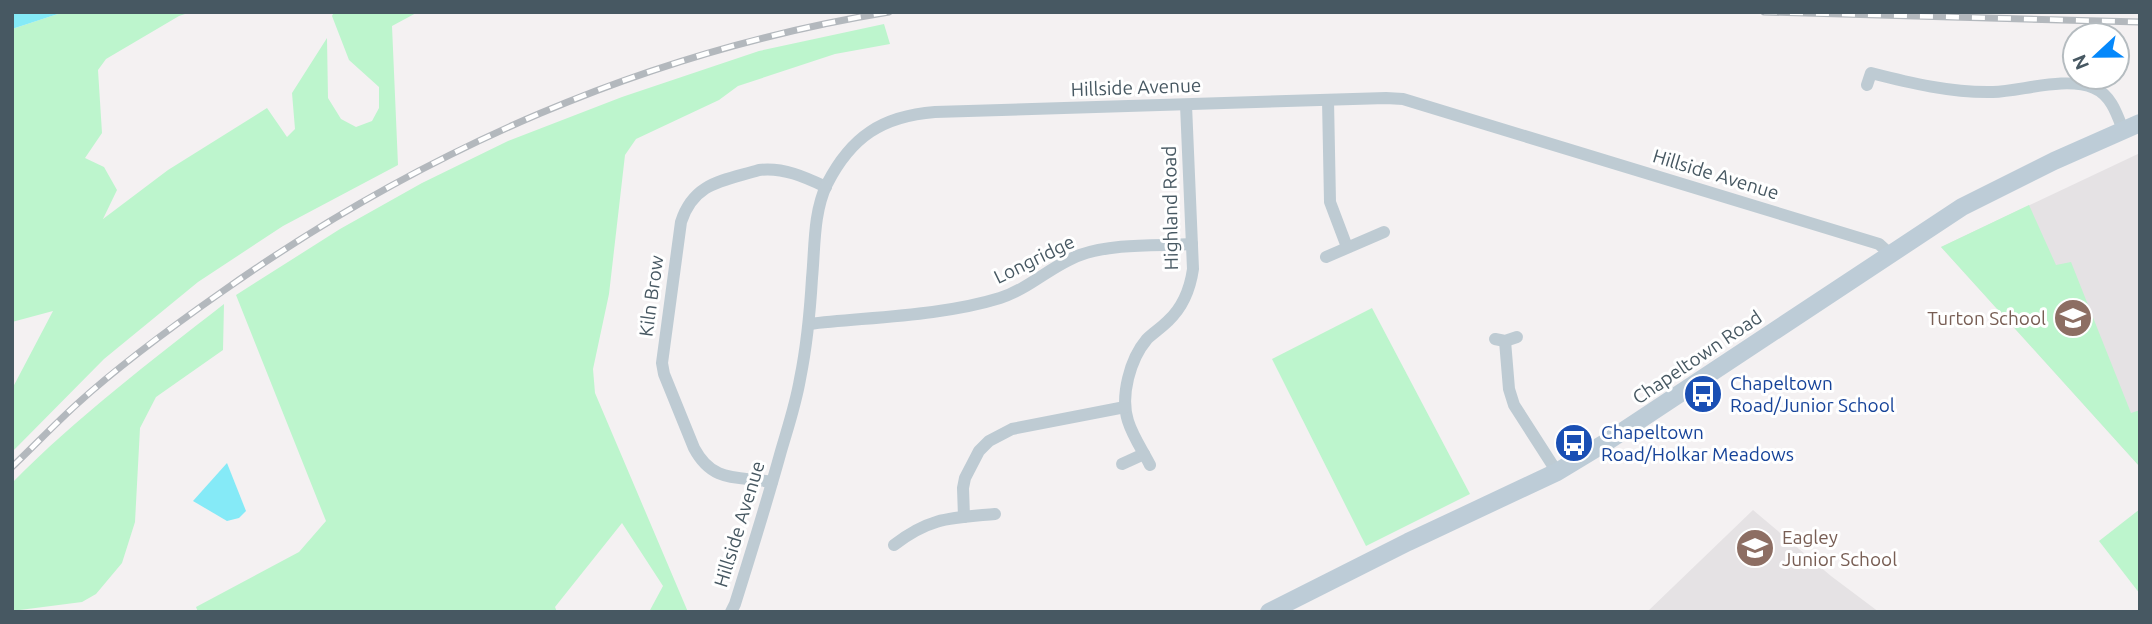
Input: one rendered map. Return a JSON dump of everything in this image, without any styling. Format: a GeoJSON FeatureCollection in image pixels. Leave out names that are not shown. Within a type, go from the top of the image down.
{"type":"FeatureCollection","features":[{"type":"Feature","properties":{"kind":"main road","name":"Chapeltown Road"},"geometry":{"type":"LineString","coordinates":[[1269,612],[1408,542],[1557,472],[1962,207],[2131,127]]}},
{"type":"Feature","properties":{"kind":"street"},"geometry":{"type":"LineString","coordinates":[[1867,85],[1871,73],[1938,87],[1991,92],[2067,83],[2083,84],[2096,88],[2107,96],[2131,127]]}},
{"type":"Feature","properties":{"kind":"street","name":"Hillside Avenue"},"geometry":{"type":"LineString","coordinates":[[731,612],[800,381],[809,324],[817,217],[825,187],[848,151],[861,137],[876,127],[906,116],[936,112],[1386,98],[1425,105],[1880,244],[1890,254]]}},
{"type":"Feature","properties":{"kind":"street"},"geometry":{"type":"LineString","coordinates":[[1328,100],[1330,202],[1347,247]]}},
{"type":"Feature","properties":{"kind":"street","name":"Highland Road"},"geometry":{"type":"LineString","coordinates":[[1122,464],[1147,459],[1128,422],[1125,407],[1129,376],[1147,340],[1178,311],[1187,293],[1193,269],[1186,104]]}},
{"type":"Feature","properties":{"kind":"street","name":"Kiln Brow"},"geometry":{"type":"LineString","coordinates":[[772,482],[750,478],[732,479],[709,469],[694,448],[664,374],[662,363],[681,222],[685,210],[700,190],[759,170],[799,174],[825,187]]}},
{"type":"Feature","properties":{"kind":"street"},"geometry":{"type":"LineString","coordinates":[[1326,257],[1384,232]]}},
{"type":"Feature","properties":{"kind":"street","name":"Longridge"},"geometry":{"type":"LineString","coordinates":[[809,324],[977,304],[1012,293],[1082,254],[1192,244]]}},
{"type":"Feature","properties":{"kind":"street"},"geometry":{"type":"LineString","coordinates":[[1505,339],[1509,389],[1514,405],[1557,472]]}},
{"type":"Feature","properties":{"kind":"street"},"geometry":{"type":"LineString","coordinates":[[964,517],[965,478],[979,451],[989,441],[1012,429],[1125,407]]}},
{"type":"Feature","properties":{"kind":"street"},"geometry":{"type":"LineString","coordinates":[[894,545],[931,522],[995,514]]}},
{"type":"Feature","properties":{"kind":"shaded area","name":"Turton School"},"geometry":{"type":"Polygon","coordinates":[[[2140,153],[2140,467],[1941,247],[2140,153]]]}},
{"type":"Feature","properties":{"kind":"shaded area","name":"Eagley Junior School"},"geometry":{"type":"Polygon","coordinates":[[[1753,510],[1831,576],[1879,612],[1647,612],[1753,510]]]}},
{"type":"Feature","properties":{"kind":"green space"},"geometry":{"type":"Polygon","coordinates":[[[64,12],[191,12],[179,16],[106,59],[98,70],[102,133],[85,158],[104,167],[117,190],[103,219],[168,170],[267,108],[287,137],[295,129],[292,93],[327,38],[328,98],[341,119],[356,127],[372,121],[379,108],[379,87],[349,60],[332,16],[334,12],[418,12],[392,26],[398,165],[283,226],[198,282],[104,359],[12,452],[12,389],[53,311],[12,322],[12,29],[64,12]]]}},
{"type":"Feature","properties":{"kind":"green space"},"geometry":{"type":"Polygon","coordinates":[[[884,24],[890,44],[835,54],[738,86],[719,100],[636,139],[625,155],[609,294],[593,369],[595,393],[688,612],[649,612],[663,586],[622,523],[555,607],[557,612],[198,612],[196,607],[299,552],[326,521],[236,295],[340,229],[422,183],[508,141],[622,97],[759,51],[884,24]]]}},
{"type":"Feature","properties":{"kind":"green space"},"geometry":{"type":"Polygon","coordinates":[[[2029,205],[2056,265],[2071,262],[2131,413],[2140,410],[2140,467],[1941,247],[2029,205]]]}},
{"type":"Feature","properties":{"kind":"green space"},"geometry":{"type":"Polygon","coordinates":[[[224,304],[223,350],[156,397],[140,428],[135,522],[122,563],[96,594],[82,602],[12,611],[12,483],[88,412],[224,304]]]}},
{"type":"Feature","properties":{"kind":"green space"},"geometry":{"type":"Polygon","coordinates":[[[1372,308],[1470,494],[1366,546],[1272,359],[1372,308]]]}},
{"type":"Feature","properties":{"kind":"green space"},"geometry":{"type":"Polygon","coordinates":[[[2140,509],[2140,594],[2099,541],[2140,509]]]}},
{"type":"Feature","properties":{"kind":"water"},"geometry":{"type":"Polygon","coordinates":[[[12,12],[64,12],[12,29],[12,12]]]}},
{"type":"Feature","properties":{"kind":"water"},"geometry":{"type":"Polygon","coordinates":[[[227,463],[246,511],[239,518],[227,521],[193,501],[227,463]]]}},
{"type":"Feature","properties":{"kind":"railway"},"geometry":{"type":"LineString","coordinates":[[12,467],[94,389],[148,345],[299,240],[377,193],[540,113],[625,80],[711,52],[799,29],[889,12]]}},
{"type":"Feature","properties":{"kind":"railway"},"geometry":{"type":"LineString","coordinates":[[1764,12],[2140,22]]}},
{"type":"Feature","properties":{"kind":"place","name":"Turton School"},"geometry":{"type":"Point","coordinates":[2073,318]}},
{"type":"Feature","properties":{"kind":"place","name":"Chapeltown Road/Junior School"},"geometry":{"type":"Point","coordinates":[1703,394]}},
{"type":"Feature","properties":{"kind":"place","name":"Chapeltown Road/Holkar Meadows"},"geometry":{"type":"Point","coordinates":[1574,443]}},
{"type":"Feature","properties":{"kind":"place","name":"Eagley Junior School"},"geometry":{"type":"Point","coordinates":[1755,548]}}]}
